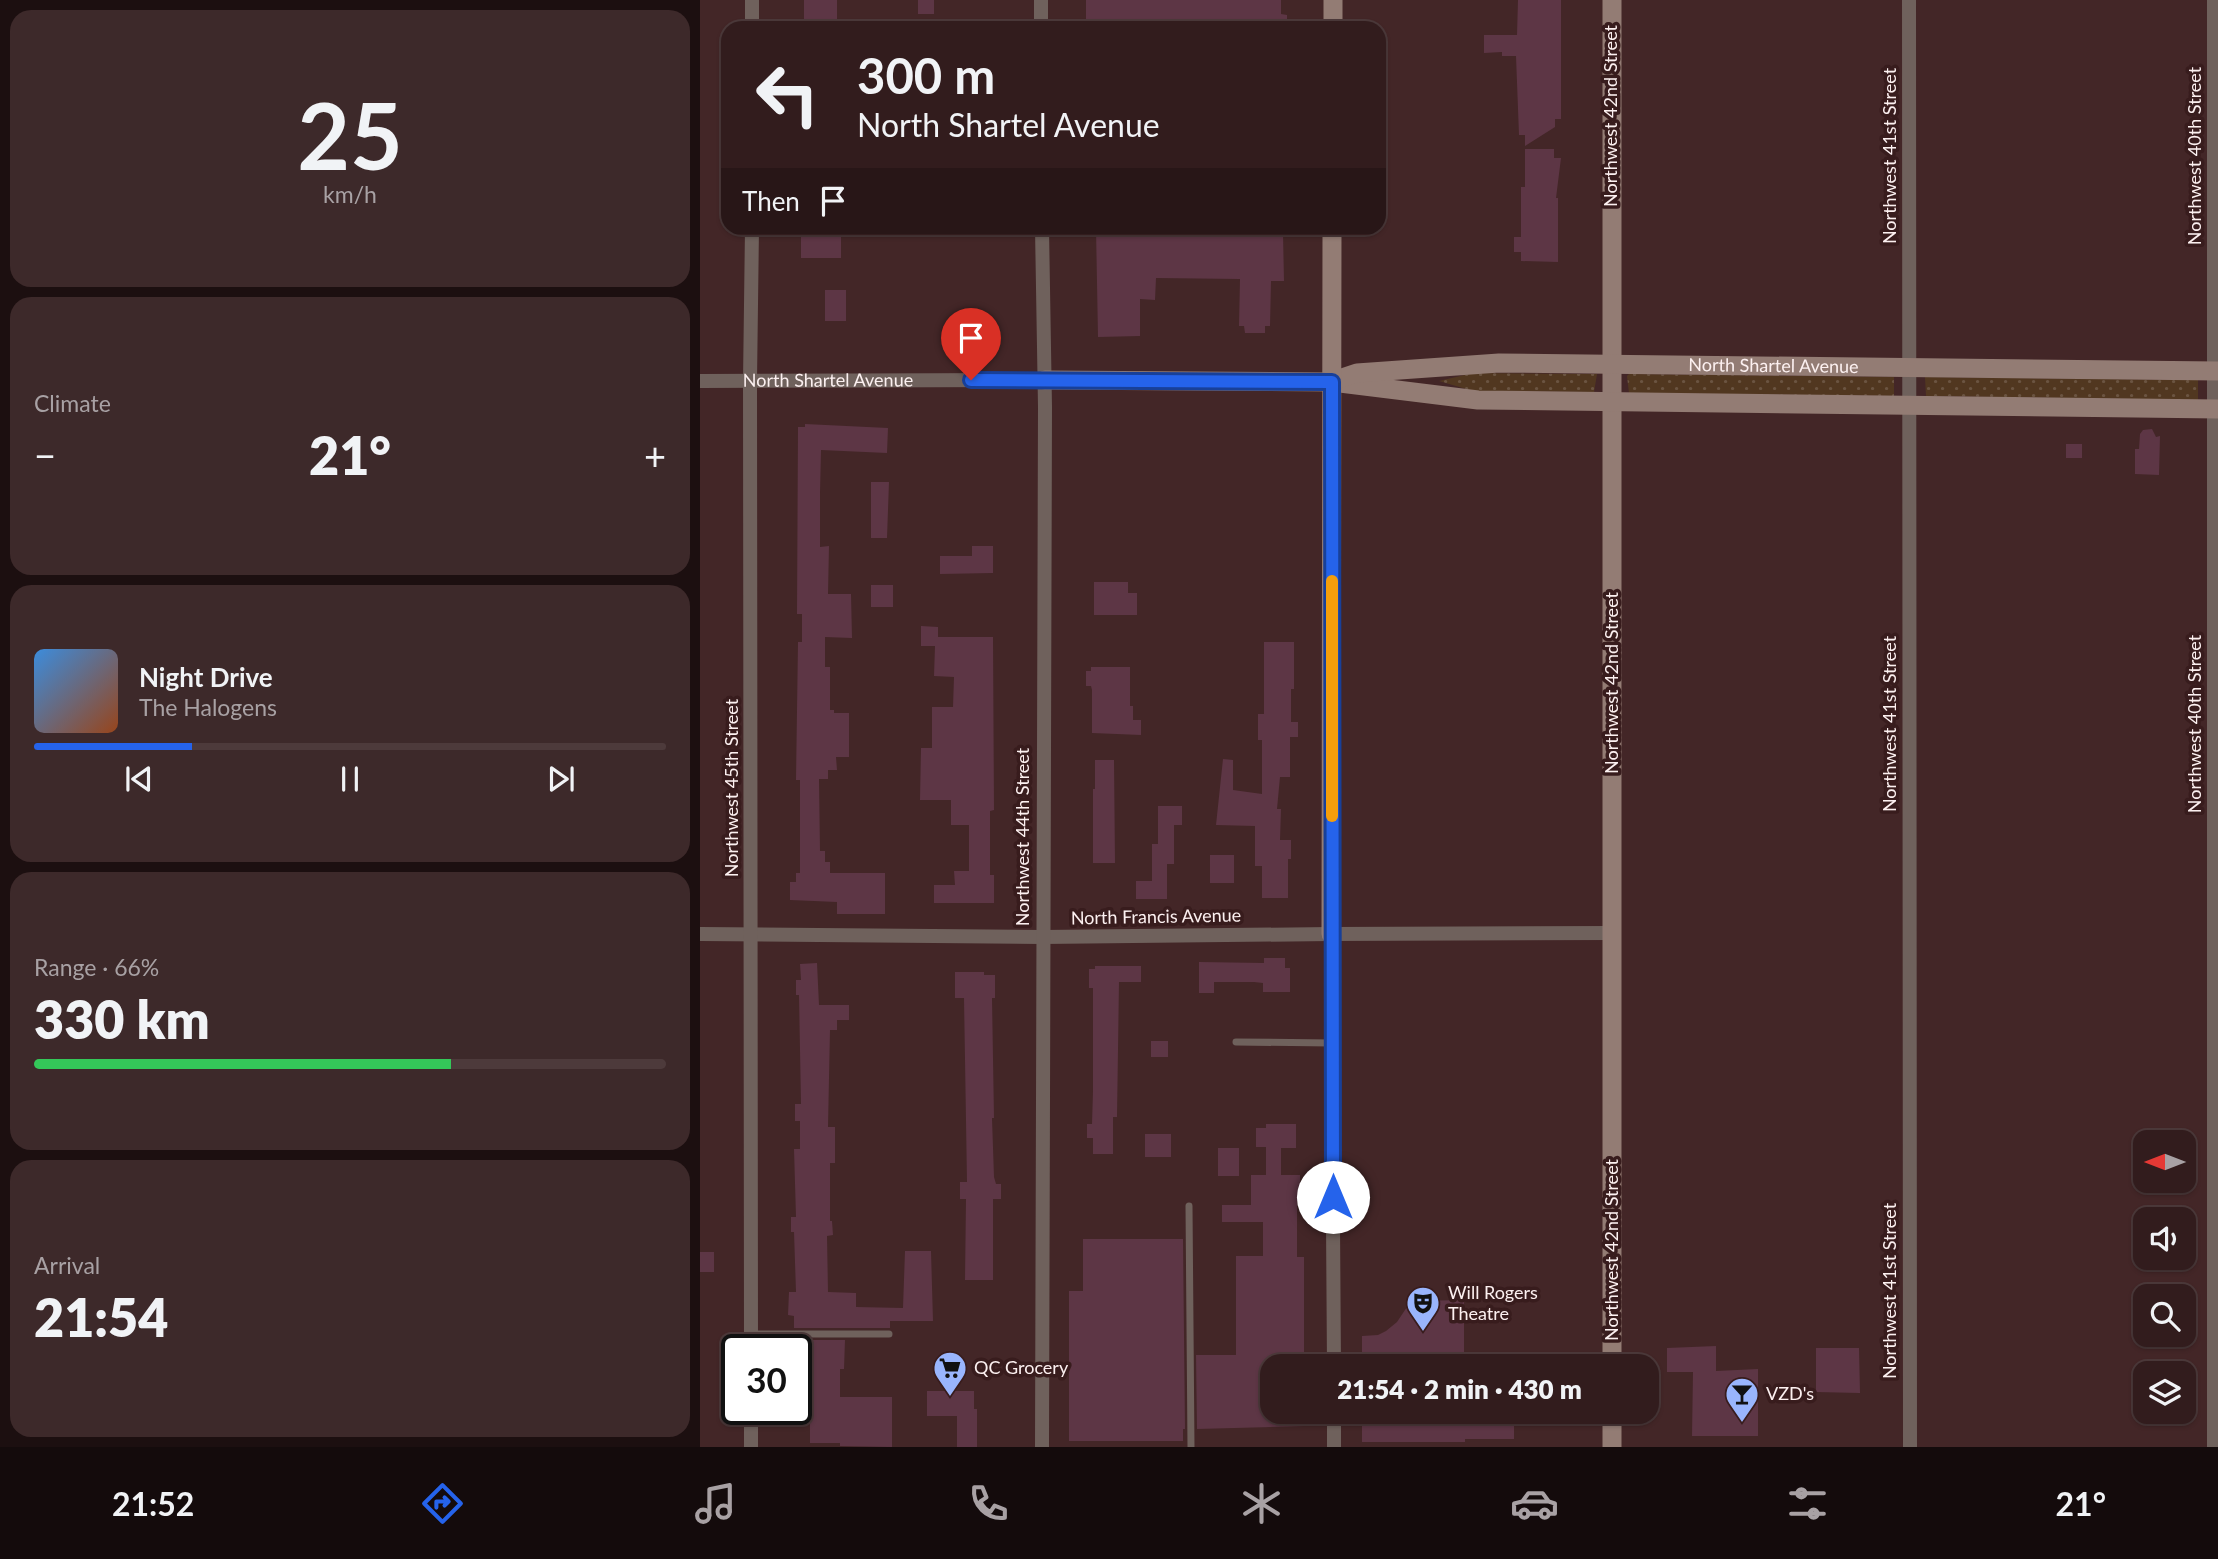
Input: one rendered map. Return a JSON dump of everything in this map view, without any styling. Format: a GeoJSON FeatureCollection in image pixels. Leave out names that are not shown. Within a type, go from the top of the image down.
{"type":"FeatureCollection","features":[{"type":"Feature","properties":{"kind":"street"},"geometry":{"type":"LineString","coordinates":[[752,0],[752,21]]}},
{"type":"Feature","properties":{"kind":"street"},"geometry":{"type":"LineString","coordinates":[[1041,0],[1041,21]]}},
{"type":"Feature","properties":{"kind":"street"},"geometry":{"type":"LineString","coordinates":[[1333,0],[1333,21]]}},
{"type":"Feature","properties":{"kind":"street","name":"Northwest 42nd Street"},"geometry":{"type":"LineString","coordinates":[[1612,0],[1612,1354]]}},
{"type":"Feature","properties":{"kind":"street","name":"Northwest 41st Street"},"geometry":{"type":"LineString","coordinates":[[1909,0],[1910,1447]]}},
{"type":"Feature","properties":{"kind":"street","name":"Northwest 40th Street"},"geometry":{"type":"LineString","coordinates":[[2214,0],[2214,1447]]}},
{"type":"Feature","properties":{"kind":"street","name":"Northwest 45th Street"},"geometry":{"type":"LineString","coordinates":[[751,1334],[752,235]]}},
{"type":"Feature","properties":{"kind":"street","name":"Northwest 44th Street"},"geometry":{"type":"LineString","coordinates":[[1042,235],[1045,380],[1042,1447]]}},
{"type":"Feature","properties":{"kind":"street"},"geometry":{"type":"LineString","coordinates":[[1332,235],[1331,934],[1334,1354]]}},
{"type":"Feature","properties":{"kind":"street","name":"North Shartel Avenue"},"geometry":{"type":"LineString","coordinates":[[1332,382],[1357,373],[1408,371],[1468,364],[2216,371]]}},
{"type":"Feature","properties":{"kind":"street","name":"North Shartel Avenue"},"geometry":{"type":"LineString","coordinates":[[700,381],[1332,382],[1478,400],[2216,409]]}},
{"type":"Feature","properties":{"kind":"street","name":"North Francis Avenue"},"geometry":{"type":"LineString","coordinates":[[700,934],[1042,937],[1612,933]]}},
{"type":"Feature","properties":{"kind":"street"},"geometry":{"type":"LineString","coordinates":[[1334,1424],[1334,1447]]}},
{"type":"Feature","properties":{"kind":"street"},"geometry":{"type":"LineString","coordinates":[[1612,1424],[1612,1447]]}},
{"type":"Feature","properties":{"kind":"street"},"geometry":{"type":"LineString","coordinates":[[751,1425],[751,1447]]}},
{"type":"Feature","properties":{"kind":"lane"},"geometry":{"type":"LineString","coordinates":[[1236,1042],[1332,1043]]}},
{"type":"Feature","properties":{"kind":"lane"},"geometry":{"type":"LineString","coordinates":[[1189,1206],[1191,1447]]}},
{"type":"Feature","properties":{"kind":"lane"},"geometry":{"type":"LineString","coordinates":[[812,1334],[889,1334]]}},
{"type":"Feature","properties":{"kind":"shaded area"},"geometry":{"type":"Polygon","coordinates":[[[1473,373],[1597,374],[1594,392],[1473,391],[1439,381],[1473,373]]]}},
{"type":"Feature","properties":{"kind":"shaded area"},"geometry":{"type":"Polygon","coordinates":[[[1629,374],[1894,377],[1894,396],[1629,393],[1629,374]]]}},
{"type":"Feature","properties":{"kind":"shaded area"},"geometry":{"type":"Polygon","coordinates":[[[1925,377],[2198,380],[2198,400],[1926,396],[1925,377]]]}},
{"type":"Feature","properties":{"kind":"building"},"geometry":{"type":"Polygon","coordinates":[[[804,0],[837,0],[837,21],[804,21],[804,0]]]}},
{"type":"Feature","properties":{"kind":"building"},"geometry":{"type":"Polygon","coordinates":[[[918,0],[934,0],[934,14],[918,14],[918,0]]]}},
{"type":"Feature","properties":{"kind":"building"},"geometry":{"type":"Polygon","coordinates":[[[1086,0],[1281,0],[1281,14],[1287,15],[1287,21],[1086,21],[1086,0]]]}},
{"type":"Feature","properties":{"kind":"building"},"geometry":{"type":"Polygon","coordinates":[[[1518,0],[1561,0],[1561,119],[1555,119],[1555,127],[1525,146],[1525,135],[1519,135],[1516,56],[1502,56],[1502,52],[1484,53],[1484,35],[1517,35],[1518,0]]]}},
{"type":"Feature","properties":{"kind":"building"},"geometry":{"type":"Polygon","coordinates":[[[1525,149],[1554,149],[1554,158],[1561,158],[1556,198],[1558,262],[1521,261],[1521,252],[1514,252],[1514,237],[1521,237],[1521,187],[1525,187],[1525,149]]]}},
{"type":"Feature","properties":{"kind":"building"},"geometry":{"type":"Polygon","coordinates":[[[801,235],[841,235],[841,258],[801,258],[801,235]]]}},
{"type":"Feature","properties":{"kind":"building"},"geometry":{"type":"Polygon","coordinates":[[[1096,235],[1283,235],[1284,281],[1271,281],[1270,326],[1265,326],[1265,333],[1245,333],[1244,326],[1239,326],[1240,279],[1156,278],[1155,300],[1140,299],[1140,336],[1098,337],[1096,235]]]}},
{"type":"Feature","properties":{"kind":"building"},"geometry":{"type":"Polygon","coordinates":[[[825,290],[846,290],[846,321],[825,321],[825,290]]]}},
{"type":"Feature","properties":{"kind":"building"},"geometry":{"type":"Polygon","coordinates":[[[805,424],[888,428],[887,453],[821,450],[820,493],[820,547],[829,546],[828,594],[851,594],[852,638],[825,637],[825,667],[830,667],[830,710],[834,710],[834,713],[849,713],[849,757],[836,757],[837,770],[828,770],[828,779],[819,779],[820,851],[825,851],[825,862],[830,862],[830,873],[885,873],[885,914],[837,914],[837,902],[790,900],[790,882],[796,882],[796,873],[800,873],[800,780],[796,780],[798,642],[802,642],[802,614],[797,614],[798,427],[805,427],[805,424]]]}},
{"type":"Feature","properties":{"kind":"building"},"geometry":{"type":"Polygon","coordinates":[[[2152,429],[2156,437],[2160,436],[2159,475],[2135,474],[2135,449],[2139,449],[2140,434],[2143,430],[2152,429]]]}},
{"type":"Feature","properties":{"kind":"building"},"geometry":{"type":"Polygon","coordinates":[[[2066,444],[2082,444],[2082,458],[2066,458],[2066,444]]]}},
{"type":"Feature","properties":{"kind":"building"},"geometry":{"type":"Polygon","coordinates":[[[871,482],[889,482],[887,538],[871,538],[871,482]]]}},
{"type":"Feature","properties":{"kind":"building"},"geometry":{"type":"Polygon","coordinates":[[[972,546],[993,546],[993,573],[940,574],[940,556],[972,556],[972,546]]]}},
{"type":"Feature","properties":{"kind":"building"},"geometry":{"type":"Polygon","coordinates":[[[1094,582],[1128,582],[1128,593],[1137,593],[1137,615],[1094,615],[1094,582]]]}},
{"type":"Feature","properties":{"kind":"building"},"geometry":{"type":"Polygon","coordinates":[[[871,585],[893,585],[893,607],[871,607],[871,585]]]}},
{"type":"Feature","properties":{"kind":"building"},"geometry":{"type":"Polygon","coordinates":[[[921,626],[938,627],[938,637],[993,637],[994,810],[990,811],[990,875],[994,875],[994,903],[934,903],[934,885],[955,885],[954,871],[969,871],[969,825],[951,825],[951,800],[920,800],[921,748],[932,748],[932,707],[953,707],[954,677],[934,676],[935,646],[921,646],[921,626]]]}},
{"type":"Feature","properties":{"kind":"building"},"geometry":{"type":"Polygon","coordinates":[[[1264,642],[1294,642],[1291,722],[1298,722],[1298,737],[1290,737],[1290,777],[1280,777],[1277,809],[1281,809],[1280,840],[1291,840],[1288,898],[1262,898],[1262,866],[1255,866],[1255,826],[1216,825],[1223,759],[1233,760],[1233,790],[1262,794],[1262,740],[1258,740],[1258,714],[1264,714],[1264,642]]]}},
{"type":"Feature","properties":{"kind":"building"},"geometry":{"type":"Polygon","coordinates":[[[1091,667],[1130,667],[1130,706],[1133,706],[1133,720],[1141,720],[1141,735],[1092,733],[1092,690],[1091,686],[1086,686],[1086,671],[1091,671],[1091,667]]]}},
{"type":"Feature","properties":{"kind":"building"},"geometry":{"type":"Polygon","coordinates":[[[1095,760],[1114,760],[1115,863],[1093,863],[1095,760]]]}},
{"type":"Feature","properties":{"kind":"building"},"geometry":{"type":"Polygon","coordinates":[[[1158,806],[1182,806],[1182,825],[1174,825],[1174,864],[1167,864],[1167,899],[1136,899],[1136,881],[1152,881],[1152,844],[1158,844],[1158,806]]]}},
{"type":"Feature","properties":{"kind":"building"},"geometry":{"type":"Polygon","coordinates":[[[1210,855],[1234,855],[1234,883],[1210,883],[1210,855]]]}},
{"type":"Feature","properties":{"kind":"building"},"geometry":{"type":"Polygon","coordinates":[[[1264,958],[1285,958],[1285,968],[1290,968],[1290,992],[1263,992],[1263,983],[1214,982],[1214,993],[1199,993],[1199,962],[1264,963],[1264,958]]]}},
{"type":"Feature","properties":{"kind":"building"},"geometry":{"type":"Polygon","coordinates":[[[817,963],[819,1005],[849,1005],[849,1020],[837,1020],[837,1030],[830,1030],[828,1127],[835,1127],[835,1163],[830,1163],[830,1221],[833,1235],[827,1236],[828,1292],[856,1293],[856,1307],[903,1308],[905,1251],[931,1251],[933,1321],[890,1321],[890,1328],[794,1328],[794,1316],[788,1315],[789,1292],[796,1292],[791,1217],[796,1217],[794,1149],[800,1149],[800,1121],[795,1121],[795,1104],[801,1104],[799,995],[796,995],[796,980],[801,980],[800,964],[817,963]]]}},
{"type":"Feature","properties":{"kind":"building"},"geometry":{"type":"Polygon","coordinates":[[[1095,966],[1141,966],[1141,982],[1119,982],[1117,1117],[1113,1117],[1113,1154],[1093,1154],[1093,1138],[1087,1138],[1087,1124],[1092,1124],[1093,1091],[1093,988],[1089,988],[1089,969],[1095,969],[1095,966]]]}},
{"type":"Feature","properties":{"kind":"building"},"geometry":{"type":"Polygon","coordinates":[[[955,972],[984,972],[984,975],[995,975],[995,998],[992,998],[992,1118],[994,1177],[996,1184],[1001,1184],[1001,1199],[993,1199],[993,1280],[965,1280],[966,1199],[960,1199],[960,1182],[967,1182],[964,998],[955,998],[955,972]]]}},
{"type":"Feature","properties":{"kind":"building"},"geometry":{"type":"Polygon","coordinates":[[[1151,1041],[1168,1041],[1168,1057],[1151,1057],[1151,1041]]]}},
{"type":"Feature","properties":{"kind":"building"},"geometry":{"type":"Polygon","coordinates":[[[1266,1124],[1296,1124],[1296,1148],[1281,1148],[1281,1175],[1300,1175],[1297,1257],[1304,1257],[1304,1354],[1260,1354],[1260,1424],[1304,1426],[1197,1429],[1196,1355],[1236,1355],[1236,1256],[1263,1256],[1263,1222],[1222,1222],[1222,1205],[1251,1205],[1251,1175],[1266,1175],[1266,1147],[1256,1147],[1256,1128],[1266,1128],[1266,1124]]]}},
{"type":"Feature","properties":{"kind":"building"},"geometry":{"type":"Polygon","coordinates":[[[1145,1134],[1171,1134],[1171,1157],[1145,1157],[1145,1134]]]}},
{"type":"Feature","properties":{"kind":"building"},"geometry":{"type":"Polygon","coordinates":[[[1218,1148],[1239,1148],[1239,1176],[1218,1176],[1218,1148]]]}},
{"type":"Feature","properties":{"kind":"building"},"geometry":{"type":"Polygon","coordinates":[[[1083,1239],[1183,1239],[1183,1441],[1069,1441],[1069,1291],[1083,1291],[1083,1239]]]}},
{"type":"Feature","properties":{"kind":"building"},"geometry":{"type":"Polygon","coordinates":[[[700,1252],[714,1252],[714,1272],[700,1272],[700,1252]]]}},
{"type":"Feature","properties":{"kind":"building","name":"Will Rogers Theatre"},"geometry":{"type":"Polygon","coordinates":[[[1464,1300],[1464,1354],[1362,1354],[1362,1336],[1378,1335],[1386,1331],[1397,1322],[1411,1301],[1464,1300]]]}},
{"type":"Feature","properties":{"kind":"building"},"geometry":{"type":"Polygon","coordinates":[[[812,1340],[845,1340],[844,1369],[840,1369],[840,1397],[892,1397],[892,1447],[810,1443],[812,1340]]]}},
{"type":"Feature","properties":{"kind":"building"},"geometry":{"type":"Polygon","coordinates":[[[1716,1346],[1716,1371],[1758,1369],[1758,1436],[1692,1436],[1693,1372],[1667,1372],[1667,1348],[1716,1346]]]}},
{"type":"Feature","properties":{"kind":"building"},"geometry":{"type":"Polygon","coordinates":[[[1816,1348],[1859,1348],[1860,1393],[1816,1392],[1816,1348]]]}},
{"type":"Feature","properties":{"kind":"building"},"geometry":{"type":"Polygon","coordinates":[[[927,1391],[974,1391],[977,1447],[957,1447],[957,1416],[927,1416],[927,1391]]]}},
{"type":"Feature","properties":{"kind":"building"},"geometry":{"type":"Polygon","coordinates":[[[1362,1424],[1514,1424],[1514,1439],[1362,1442],[1362,1424]]]}},
{"type":"Feature","properties":{"kind":"slow traffic"},"geometry":{"type":"LineString","coordinates":[[1332,581],[1332,816]]}},
{"type":"Feature","properties":{"kind":"place","name":"Will Rogers Theatre"},"geometry":{"type":"Point","coordinates":[1423,1333]}},
{"type":"Feature","properties":{"kind":"place","name":"QC Grocery"},"geometry":{"type":"Point","coordinates":[950,1398]}},
{"type":"Feature","properties":{"kind":"place","name":"VZD's"},"geometry":{"type":"Point","coordinates":[1742,1424]}},
{"type":"Feature","properties":{"kind":"route"},"geometry":{"type":"LineString","coordinates":[[971,380],[1332,382],[1333,1197]]}}]}
